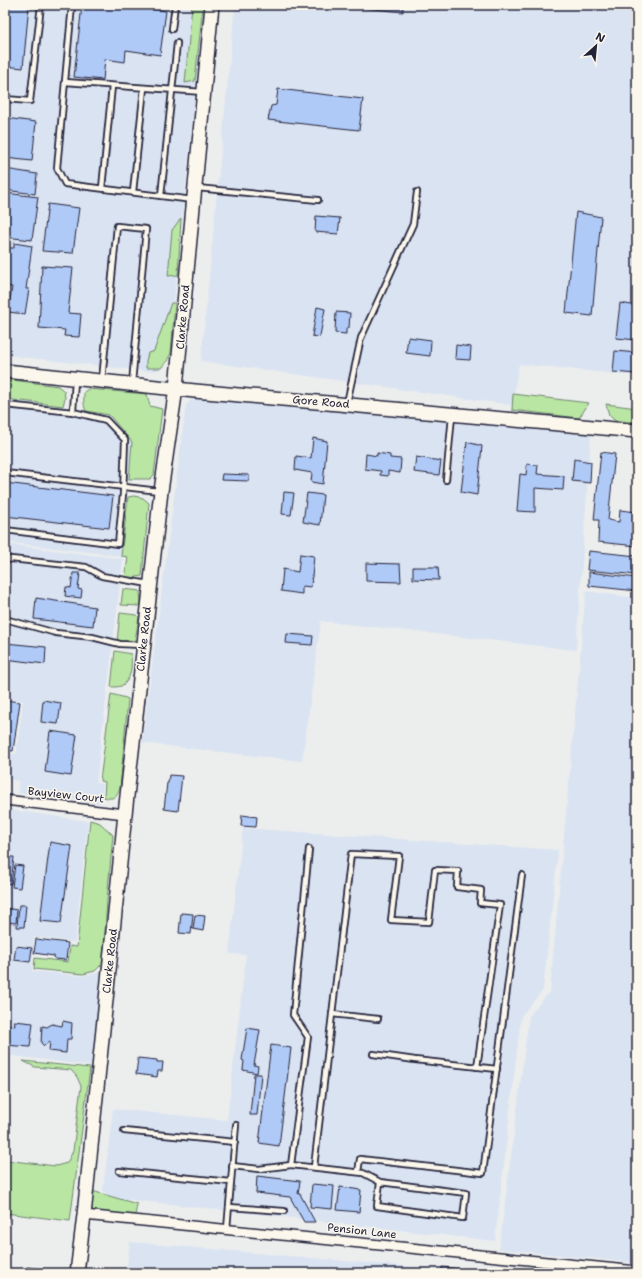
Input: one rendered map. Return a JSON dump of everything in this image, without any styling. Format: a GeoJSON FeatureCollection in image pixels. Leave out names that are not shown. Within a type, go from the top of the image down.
{"type":"FeatureCollection","features":[{"type":"Feature","properties":{"kind":"main road","name":"Clarke Road"},"geometry":{"type":"LineString","coordinates":[[77,1273],[150,584],[161,491],[176,388],[212,5]]}},
{"type":"Feature","properties":{"kind":"main road","name":"Gore Road"},"geometry":{"type":"LineString","coordinates":[[5,371],[637,431]]}},
{"type":"Feature","properties":{"kind":"street","name":"Bayview Court"},"geometry":{"type":"LineString","coordinates":[[5,800],[125,814]]}},
{"type":"Feature","properties":{"kind":"street","name":"Pension Lane"},"geometry":{"type":"LineString","coordinates":[[84,1215],[637,1270]]}},
{"type":"Feature","properties":{"kind":"lane"},"geometry":{"type":"LineString","coordinates":[[5,99],[30,101],[41,5]]}},
{"type":"Feature","properties":{"kind":"lane"},"geometry":{"type":"LineString","coordinates":[[72,5],[57,168],[65,184],[161,196],[194,194],[318,200]]}},
{"type":"Feature","properties":{"kind":"lane"},"geometry":{"type":"LineString","coordinates":[[172,29],[175,5]]}},
{"type":"Feature","properties":{"kind":"lane"},"geometry":{"type":"LineString","coordinates":[[161,196],[177,43]]}},
{"type":"Feature","properties":{"kind":"lane"},"geometry":{"type":"LineString","coordinates":[[65,82],[204,92]]}},
{"type":"Feature","properties":{"kind":"lane"},"geometry":{"type":"LineString","coordinates":[[102,188],[112,86]]}},
{"type":"Feature","properties":{"kind":"lane"},"geometry":{"type":"LineString","coordinates":[[133,192],[144,88]]}},
{"type":"Feature","properties":{"kind":"lane"},"geometry":{"type":"LineString","coordinates":[[346,404],[362,338],[413,224],[417,192]]}},
{"type":"Feature","properties":{"kind":"lane"},"geometry":{"type":"LineString","coordinates":[[102,381],[117,226],[146,229],[132,384]]}},
{"type":"Feature","properties":{"kind":"lane"},"geometry":{"type":"LineString","coordinates":[[73,412],[75,378]]}},
{"type":"Feature","properties":{"kind":"lane"},"geometry":{"type":"LineString","coordinates":[[5,405],[73,412],[106,420],[125,440],[118,544],[5,530]]}},
{"type":"Feature","properties":{"kind":"lane"},"geometry":{"type":"LineString","coordinates":[[446,480],[453,414]]}},
{"type":"Feature","properties":{"kind":"lane"},"geometry":{"type":"LineString","coordinates":[[5,473],[161,491]]}},
{"type":"Feature","properties":{"kind":"lane"},"geometry":{"type":"LineString","coordinates":[[5,561],[10,559],[86,567],[102,576],[150,584]]}},
{"type":"Feature","properties":{"kind":"lane"},"geometry":{"type":"LineString","coordinates":[[5,619],[56,633],[92,637],[120,644],[144,645]]}},
{"type":"Feature","properties":{"kind":"lane"},"geometry":{"type":"LineString","coordinates":[[292,1165],[308,1037],[293,1015],[309,849]]}},
{"type":"Feature","properties":{"kind":"lane"},"geometry":{"type":"LineString","coordinates":[[314,1167],[352,854],[399,856],[391,920],[429,922],[435,870],[458,871],[457,887],[481,890],[480,903],[500,905],[477,1067]]}},
{"type":"Feature","properties":{"kind":"lane"},"geometry":{"type":"LineString","coordinates":[[358,1172],[360,1159],[482,1174],[522,875]]}},
{"type":"Feature","properties":{"kind":"lane"},"geometry":{"type":"LineString","coordinates":[[332,1014],[378,1019]]}},
{"type":"Feature","properties":{"kind":"lane"},"geometry":{"type":"LineString","coordinates":[[373,1054],[415,1060],[496,1068]]}},
{"type":"Feature","properties":{"kind":"lane"},"geometry":{"type":"LineString","coordinates":[[226,1229],[236,1125]]}},
{"type":"Feature","properties":{"kind":"lane"},"geometry":{"type":"LineString","coordinates":[[124,1130],[235,1142]]}},
{"type":"Feature","properties":{"kind":"lane"},"geometry":{"type":"LineString","coordinates":[[232,1166],[259,1169],[292,1165],[358,1172],[380,1182],[466,1193],[463,1218],[377,1206],[380,1182]]}},
{"type":"Feature","properties":{"kind":"lane"},"geometry":{"type":"LineString","coordinates":[[119,1171],[231,1182]]}},
{"type":"Feature","properties":{"kind":"lane"},"geometry":{"type":"LineString","coordinates":[[229,1207],[284,1211]]}},
{"type":"Feature","properties":{"kind":"shaded area"},"geometry":{"type":"Polygon","coordinates":[[[5,5],[204,5],[169,352],[161,368],[153,371],[144,371],[5,355],[5,5]]]}},
{"type":"Feature","properties":{"kind":"shaded area"},"geometry":{"type":"Polygon","coordinates":[[[235,5],[637,5],[637,376],[519,364],[512,405],[201,361],[235,5]]]}},
{"type":"Feature","properties":{"kind":"shaded area"},"geometry":{"type":"Polygon","coordinates":[[[196,396],[591,434],[576,650],[321,621],[302,761],[142,743],[186,405],[196,396]]]}},
{"type":"Feature","properties":{"kind":"shaded area"},"geometry":{"type":"Polygon","coordinates":[[[5,399],[63,406],[109,415],[132,442],[121,556],[5,542],[5,399]]]}},
{"type":"Feature","properties":{"kind":"shaded area"},"geometry":{"type":"Polygon","coordinates":[[[5,544],[123,559],[96,783],[103,784],[101,803],[18,793],[18,781],[5,778],[8,753],[16,754],[23,701],[5,698],[5,544]]]}},
{"type":"Feature","properties":{"kind":"shaded area"},"geometry":{"type":"Polygon","coordinates":[[[586,591],[637,598],[637,1263],[499,1249],[529,1016],[550,991],[586,591]]]}},
{"type":"Feature","properties":{"kind":"shaded area"},"geometry":{"type":"Polygon","coordinates":[[[5,809],[88,821],[75,942],[34,937],[32,971],[82,976],[98,973],[104,967],[93,1066],[5,1055],[5,809]]]}},
{"type":"Feature","properties":{"kind":"shaded area"},"geometry":{"type":"Polygon","coordinates":[[[243,828],[558,850],[543,990],[521,1016],[495,1241],[107,1197],[103,1190],[113,1109],[227,1120],[246,955],[229,954],[243,828]]]}},
{"type":"Feature","properties":{"kind":"shaded area"},"geometry":{"type":"Polygon","coordinates":[[[130,1242],[481,1273],[126,1273],[130,1242]]]}},
{"type":"Feature","properties":{"kind":"green space"},"geometry":{"type":"Polygon","coordinates":[[[192,5],[203,5],[195,81],[185,83],[192,5]]]}},
{"type":"Feature","properties":{"kind":"green space"},"geometry":{"type":"Polygon","coordinates":[[[181,218],[178,275],[168,276],[172,230],[181,218]]]}},
{"type":"Feature","properties":{"kind":"green space"},"geometry":{"type":"Polygon","coordinates":[[[171,303],[175,303],[171,353],[161,368],[146,368],[148,353],[154,351],[171,303]]]}},
{"type":"Feature","properties":{"kind":"green space"},"geometry":{"type":"Polygon","coordinates":[[[5,379],[58,386],[64,391],[65,398],[63,406],[5,399],[5,379]]]}},
{"type":"Feature","properties":{"kind":"green space"},"geometry":{"type":"Polygon","coordinates":[[[88,389],[147,394],[150,406],[162,409],[154,475],[150,479],[129,479],[132,442],[109,415],[86,411],[84,404],[84,392],[88,389]]]}},
{"type":"Feature","properties":{"kind":"green space"},"geometry":{"type":"Polygon","coordinates":[[[513,394],[589,403],[579,418],[512,410],[513,394]]]}},
{"type":"Feature","properties":{"kind":"green space"},"geometry":{"type":"Polygon","coordinates":[[[606,404],[637,408],[637,423],[614,420],[609,415],[606,404]]]}},
{"type":"Feature","properties":{"kind":"green space"},"geometry":{"type":"Polygon","coordinates":[[[134,496],[143,498],[149,503],[142,576],[125,579],[128,557],[121,556],[128,497],[134,496]]]}},
{"type":"Feature","properties":{"kind":"green space"},"geometry":{"type":"Polygon","coordinates":[[[123,589],[140,591],[141,604],[139,606],[121,605],[123,589]]]}},
{"type":"Feature","properties":{"kind":"green space"},"geometry":{"type":"Polygon","coordinates":[[[120,613],[137,615],[139,617],[135,640],[130,643],[117,642],[120,613]]]}},
{"type":"Feature","properties":{"kind":"green space"},"geometry":{"type":"Polygon","coordinates":[[[115,651],[131,654],[131,667],[125,684],[111,687],[115,651]]]}},
{"type":"Feature","properties":{"kind":"green space"},"geometry":{"type":"Polygon","coordinates":[[[111,694],[128,699],[120,788],[116,796],[110,798],[104,797],[105,782],[100,781],[111,694]]]}},
{"type":"Feature","properties":{"kind":"green space"},"geometry":{"type":"Polygon","coordinates":[[[90,820],[100,823],[113,835],[103,963],[95,971],[83,974],[34,969],[35,958],[68,962],[70,946],[77,947],[90,820]]]}},
{"type":"Feature","properties":{"kind":"green space"},"geometry":{"type":"Polygon","coordinates":[[[23,1061],[90,1068],[70,1221],[5,1213],[5,1160],[56,1166],[67,1163],[73,1151],[81,1086],[77,1077],[71,1070],[35,1067],[23,1061]]]}},
{"type":"Feature","properties":{"kind":"green space"},"geometry":{"type":"Polygon","coordinates":[[[92,1191],[137,1204],[135,1216],[89,1212],[92,1191]]]}},
{"type":"Feature","properties":{"kind":"building"},"geometry":{"type":"Polygon","coordinates":[[[5,5],[29,5],[23,68],[5,66],[5,5]]]}},
{"type":"Feature","properties":{"kind":"building"},"geometry":{"type":"Polygon","coordinates":[[[82,5],[121,5],[166,11],[160,55],[126,50],[125,62],[105,59],[103,80],[74,77],[82,5]]]}},
{"type":"Feature","properties":{"kind":"building"},"geometry":{"type":"Polygon","coordinates":[[[333,5],[403,5],[403,12],[333,5]]]}},
{"type":"Feature","properties":{"kind":"building"},"geometry":{"type":"Polygon","coordinates":[[[278,89],[363,99],[359,130],[268,120],[271,106],[276,105],[278,89]]]}},
{"type":"Feature","properties":{"kind":"building"},"geometry":{"type":"Polygon","coordinates":[[[5,118],[36,122],[32,161],[5,158],[5,118]]]}},
{"type":"Feature","properties":{"kind":"building"},"geometry":{"type":"Polygon","coordinates":[[[5,169],[37,174],[35,194],[5,190],[5,169]]]}},
{"type":"Feature","properties":{"kind":"building"},"geometry":{"type":"Polygon","coordinates":[[[5,193],[38,197],[32,240],[5,237],[5,193]]]}},
{"type":"Feature","properties":{"kind":"building"},"geometry":{"type":"Polygon","coordinates":[[[48,204],[79,208],[73,253],[42,251],[48,204]]]}},
{"type":"Feature","properties":{"kind":"building"},"geometry":{"type":"Polygon","coordinates":[[[576,212],[601,217],[592,316],[566,313],[576,212]]]}},
{"type":"Feature","properties":{"kind":"building"},"geometry":{"type":"Polygon","coordinates":[[[316,216],[340,218],[338,234],[315,232],[316,216]]]}},
{"type":"Feature","properties":{"kind":"building"},"geometry":{"type":"Polygon","coordinates":[[[14,243],[32,246],[26,289],[29,289],[25,314],[8,312],[12,287],[5,286],[5,271],[8,248],[14,248],[14,243]]]}},
{"type":"Feature","properties":{"kind":"building"},"geometry":{"type":"Polygon","coordinates":[[[42,266],[73,268],[68,313],[81,314],[79,337],[64,336],[65,330],[39,328],[42,266]]]}},
{"type":"Feature","properties":{"kind":"building"},"geometry":{"type":"Polygon","coordinates":[[[620,303],[637,306],[637,340],[616,338],[620,303]]]}},
{"type":"Feature","properties":{"kind":"building"},"geometry":{"type":"Polygon","coordinates":[[[317,307],[325,309],[320,336],[318,337],[312,336],[317,307]]]}},
{"type":"Feature","properties":{"kind":"building"},"geometry":{"type":"Polygon","coordinates":[[[336,312],[350,313],[349,328],[346,328],[346,334],[335,333],[336,312]]]}},
{"type":"Feature","properties":{"kind":"building"},"geometry":{"type":"Polygon","coordinates":[[[408,337],[431,340],[430,356],[406,353],[408,337]]]}},
{"type":"Feature","properties":{"kind":"building"},"geometry":{"type":"Polygon","coordinates":[[[456,345],[471,347],[470,360],[455,359],[456,345]]]}},
{"type":"Feature","properties":{"kind":"building"},"geometry":{"type":"Polygon","coordinates":[[[615,351],[637,353],[637,374],[613,372],[615,351]]]}},
{"type":"Feature","properties":{"kind":"building"},"geometry":{"type":"Polygon","coordinates":[[[313,438],[327,441],[323,484],[311,482],[312,473],[295,470],[296,456],[311,458],[313,438]]]}},
{"type":"Feature","properties":{"kind":"building"},"geometry":{"type":"Polygon","coordinates":[[[467,442],[482,446],[477,495],[461,492],[467,442]]]}},
{"type":"Feature","properties":{"kind":"building"},"geometry":{"type":"Polygon","coordinates":[[[601,452],[615,454],[608,520],[619,522],[620,510],[637,512],[637,546],[598,542],[599,520],[594,520],[601,452]]]}},
{"type":"Feature","properties":{"kind":"building"},"geometry":{"type":"Polygon","coordinates":[[[377,453],[390,455],[390,458],[401,459],[400,473],[388,471],[388,476],[380,475],[381,471],[365,469],[366,454],[377,456],[377,453]]]}},
{"type":"Feature","properties":{"kind":"building"},"geometry":{"type":"Polygon","coordinates":[[[416,457],[441,461],[439,475],[414,472],[416,457]]]}},
{"type":"Feature","properties":{"kind":"building"},"geometry":{"type":"Polygon","coordinates":[[[574,459],[591,462],[590,483],[572,481],[574,459]]]}},
{"type":"Feature","properties":{"kind":"building"},"geometry":{"type":"Polygon","coordinates":[[[527,464],[538,465],[537,474],[564,476],[563,490],[535,488],[535,512],[517,511],[520,474],[526,475],[527,464]]]}},
{"type":"Feature","properties":{"kind":"building"},"geometry":{"type":"Polygon","coordinates":[[[222,474],[249,475],[249,481],[221,480],[222,474]]]}},
{"type":"Feature","properties":{"kind":"building"},"geometry":{"type":"Polygon","coordinates":[[[5,483],[113,496],[109,528],[5,516],[5,483]]]}},
{"type":"Feature","properties":{"kind":"building"},"geometry":{"type":"Polygon","coordinates":[[[284,492],[294,493],[291,515],[282,514],[284,492]]]}},
{"type":"Feature","properties":{"kind":"building"},"geometry":{"type":"Polygon","coordinates":[[[307,493],[323,495],[320,525],[303,522],[307,493]]]}},
{"type":"Feature","properties":{"kind":"building"},"geometry":{"type":"Polygon","coordinates":[[[589,551],[637,556],[637,575],[587,570],[589,551]]]}},
{"type":"Feature","properties":{"kind":"building"},"geometry":{"type":"Polygon","coordinates":[[[300,554],[314,556],[311,587],[302,586],[302,594],[281,591],[283,569],[298,572],[300,554]]]}},
{"type":"Feature","properties":{"kind":"building"},"geometry":{"type":"Polygon","coordinates":[[[366,563],[400,564],[401,582],[366,581],[366,563]]]}},
{"type":"Feature","properties":{"kind":"building"},"geometry":{"type":"Polygon","coordinates":[[[413,567],[438,567],[439,580],[413,579],[413,567]]]}},
{"type":"Feature","properties":{"kind":"building"},"geometry":{"type":"Polygon","coordinates":[[[589,572],[637,578],[637,591],[589,586],[589,572]]]}},
{"type":"Feature","properties":{"kind":"building"},"geometry":{"type":"Polygon","coordinates":[[[73,573],[80,573],[78,589],[82,590],[81,598],[65,596],[66,587],[71,588],[73,573]]]}},
{"type":"Feature","properties":{"kind":"building"},"geometry":{"type":"Polygon","coordinates":[[[36,598],[95,607],[93,626],[34,619],[36,598]]]}},
{"type":"Feature","properties":{"kind":"building"},"geometry":{"type":"Polygon","coordinates":[[[287,634],[313,636],[312,645],[286,643],[287,634]]]}},
{"type":"Feature","properties":{"kind":"building"},"geometry":{"type":"Polygon","coordinates":[[[5,643],[46,647],[45,664],[5,659],[5,643]]]}},
{"type":"Feature","properties":{"kind":"building"},"geometry":{"type":"Polygon","coordinates":[[[5,700],[20,702],[13,751],[5,750],[5,700]]]}},
{"type":"Feature","properties":{"kind":"building"},"geometry":{"type":"Polygon","coordinates":[[[43,700],[61,703],[58,724],[41,722],[43,700]]]}},
{"type":"Feature","properties":{"kind":"building"},"geometry":{"type":"Polygon","coordinates":[[[50,731],[77,735],[71,776],[45,772],[50,731]]]}},
{"type":"Feature","properties":{"kind":"building"},"geometry":{"type":"Polygon","coordinates":[[[169,775],[182,776],[178,811],[164,809],[169,775]]]}},
{"type":"Feature","properties":{"kind":"building"},"geometry":{"type":"Polygon","coordinates":[[[242,815],[257,817],[256,827],[241,826],[242,815]]]}},
{"type":"Feature","properties":{"kind":"building"},"geometry":{"type":"Polygon","coordinates":[[[50,842],[72,846],[61,923],[40,921],[50,842]]]}},
{"type":"Feature","properties":{"kind":"building"},"geometry":{"type":"Polygon","coordinates":[[[5,855],[6,857],[14,857],[11,884],[5,883],[5,855]]]}},
{"type":"Feature","properties":{"kind":"building"},"geometry":{"type":"Polygon","coordinates":[[[15,865],[23,866],[20,888],[12,887],[15,865]]]}},
{"type":"Feature","properties":{"kind":"building"},"geometry":{"type":"Polygon","coordinates":[[[19,905],[26,905],[24,927],[17,927],[19,905]]]}},
{"type":"Feature","properties":{"kind":"building"},"geometry":{"type":"Polygon","coordinates":[[[5,908],[17,910],[16,923],[5,922],[5,908]]]}},
{"type":"Feature","properties":{"kind":"building"},"geometry":{"type":"Polygon","coordinates":[[[181,913],[193,914],[191,934],[179,933],[181,913]]]}},
{"type":"Feature","properties":{"kind":"building"},"geometry":{"type":"Polygon","coordinates":[[[195,915],[205,916],[203,931],[193,929],[195,915]]]}},
{"type":"Feature","properties":{"kind":"building"},"geometry":{"type":"Polygon","coordinates":[[[36,939],[68,943],[66,960],[55,959],[54,956],[34,953],[36,939]]]}},
{"type":"Feature","properties":{"kind":"building"},"geometry":{"type":"Polygon","coordinates":[[[16,946],[32,948],[30,962],[14,960],[16,946]]]}},
{"type":"Feature","properties":{"kind":"building"},"geometry":{"type":"Polygon","coordinates":[[[14,1021],[33,1023],[30,1047],[5,1045],[5,1024],[15,1026],[14,1021]]]}},
{"type":"Feature","properties":{"kind":"building"},"geometry":{"type":"Polygon","coordinates":[[[63,1021],[72,1023],[71,1039],[67,1039],[66,1053],[49,1051],[50,1041],[44,1046],[41,1043],[42,1026],[47,1027],[52,1024],[62,1026],[63,1021]]]}},
{"type":"Feature","properties":{"kind":"building"},"geometry":{"type":"Polygon","coordinates":[[[247,1028],[260,1030],[254,1065],[258,1066],[257,1073],[243,1070],[244,1061],[242,1060],[247,1028]]]}},
{"type":"Feature","properties":{"kind":"building"},"geometry":{"type":"Polygon","coordinates":[[[271,1045],[291,1048],[279,1146],[259,1143],[271,1045]]]}},
{"type":"Feature","properties":{"kind":"building"},"geometry":{"type":"Polygon","coordinates":[[[138,1058],[163,1062],[162,1071],[158,1071],[157,1077],[136,1074],[138,1058]]]}},
{"type":"Feature","properties":{"kind":"building"},"geometry":{"type":"Polygon","coordinates":[[[254,1074],[261,1074],[257,1115],[250,1115],[254,1074]]]}},
{"type":"Feature","properties":{"kind":"building"},"geometry":{"type":"Polygon","coordinates":[[[257,1176],[300,1181],[298,1194],[300,1194],[315,1222],[304,1222],[290,1197],[256,1193],[257,1176]]]}},
{"type":"Feature","properties":{"kind":"building"},"geometry":{"type":"Polygon","coordinates":[[[312,1184],[334,1186],[332,1209],[310,1207],[312,1184]]]}},
{"type":"Feature","properties":{"kind":"building"},"geometry":{"type":"Polygon","coordinates":[[[340,1187],[361,1190],[359,1212],[337,1210],[340,1187]]]}},
{"type":"Feature","properties":{"kind":"building"},"geometry":{"type":"Polygon","coordinates":[[[5,1212],[9,1213],[5,1230],[5,1212]]]}},
{"type":"Feature","properties":{"kind":"building"},"geometry":{"type":"Polygon","coordinates":[[[27,1267],[44,1269],[43,1273],[23,1273],[23,1270],[27,1271],[27,1267]]]}},
{"type":"Feature","properties":{"kind":"building"},"geometry":{"type":"Polygon","coordinates":[[[442,1267],[462,1269],[462,1273],[442,1273],[442,1267]]]}}]}
